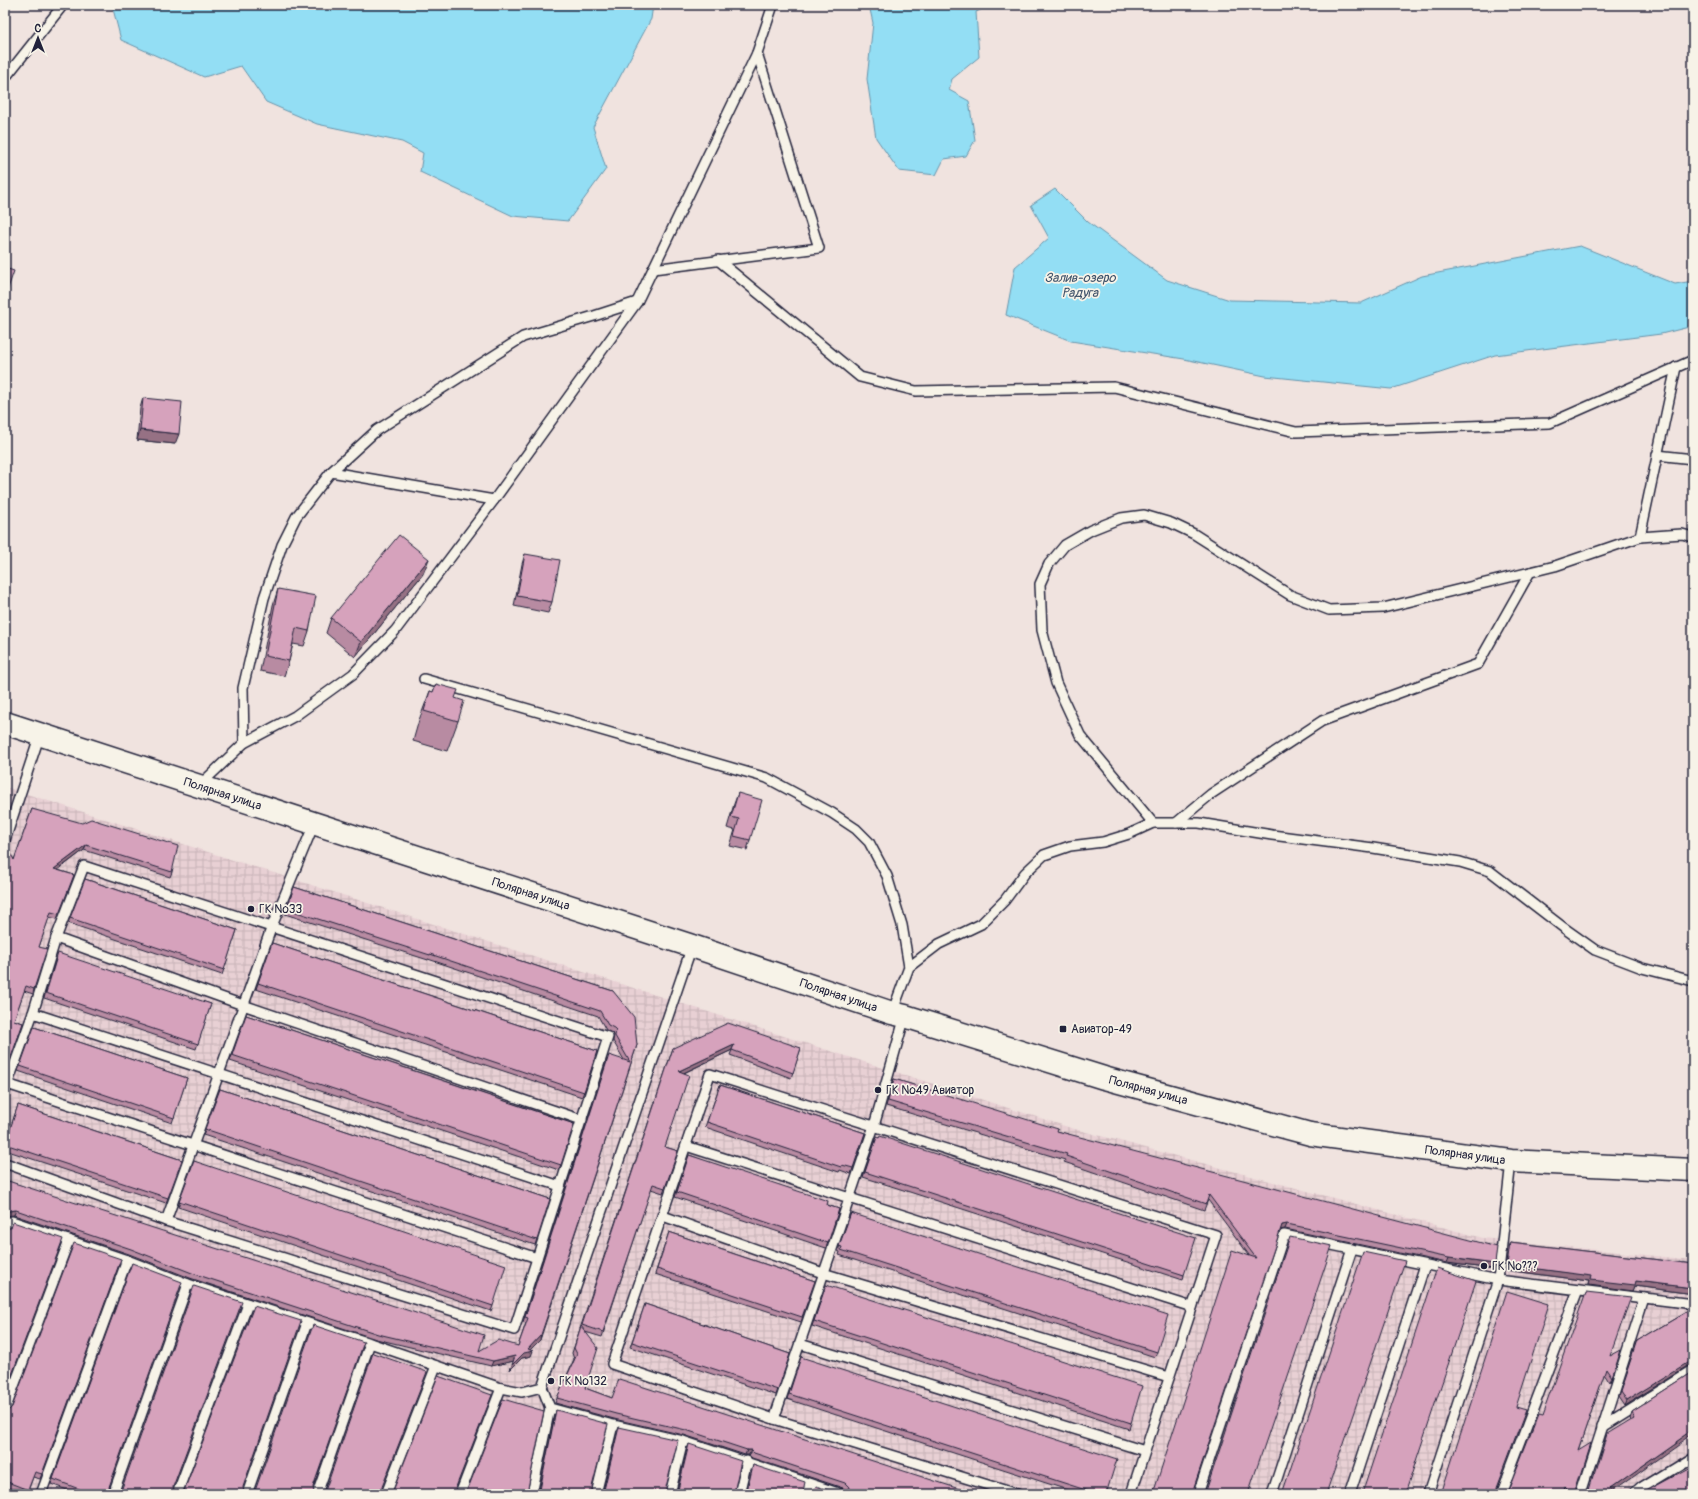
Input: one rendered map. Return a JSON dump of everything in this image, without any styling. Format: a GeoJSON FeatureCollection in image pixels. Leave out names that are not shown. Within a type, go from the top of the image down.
{"type":"FeatureCollection","features":[{"type":"Feature","properties":{"kind":"main road","name":"Полярная улица"},"geometry":{"type":"LineString","coordinates":[[5,723],[899,1014],[1104,1078],[1310,1134],[1511,1161],[1693,1170]]}},
{"type":"Feature","properties":{"kind":"lane"},"geometry":{"type":"LineString","coordinates":[[5,78],[62,5]]}},
{"type":"Feature","properties":{"kind":"lane"},"geometry":{"type":"LineString","coordinates":[[198,786],[244,743],[295,716],[354,674],[395,631],[494,500],[637,302],[757,53],[773,5]]}},
{"type":"Feature","properties":{"kind":"lane"},"geometry":{"type":"LineString","coordinates":[[653,269],[818,248],[757,53]]}},
{"type":"Feature","properties":{"kind":"lane"},"geometry":{"type":"LineString","coordinates":[[718,260],[860,377],[916,391],[1114,387],[1296,432],[1550,422],[1693,360]]}},
{"type":"Feature","properties":{"kind":"lane"},"geometry":{"type":"LineString","coordinates":[[244,743],[244,688],[264,598],[282,545],[296,516],[331,472],[377,430],[523,337],[637,302]]}},
{"type":"Feature","properties":{"kind":"lane"},"geometry":{"type":"LineString","coordinates":[[1640,537],[1676,367]]}},
{"type":"Feature","properties":{"kind":"lane"},"geometry":{"type":"LineString","coordinates":[[1657,455],[1693,458]]}},
{"type":"Feature","properties":{"kind":"lane"},"geometry":{"type":"LineString","coordinates":[[331,472],[494,500]]}},
{"type":"Feature","properties":{"kind":"lane"},"geometry":{"type":"LineString","coordinates":[[1153,823],[1080,735],[1056,683],[1042,630],[1040,584],[1049,564],[1065,545],[1091,530],[1121,518],[1144,516],[1171,523],[1194,534],[1290,595],[1329,610],[1383,608],[1555,566],[1640,537],[1682,534],[1693,537]]}},
{"type":"Feature","properties":{"kind":"lane"},"geometry":{"type":"LineString","coordinates":[[1176,823],[1211,794],[1322,722],[1478,664],[1530,572]]}},
{"type":"Feature","properties":{"kind":"lane"},"geometry":{"type":"LineString","coordinates":[[424,679],[767,778],[832,813],[856,829],[869,842],[887,876],[902,925],[909,967],[874,1126],[774,1419]]}},
{"type":"Feature","properties":{"kind":"lane"},"geometry":{"type":"LineString","coordinates":[[5,840],[40,734]]}},
{"type":"Feature","properties":{"kind":"lane"},"geometry":{"type":"LineString","coordinates":[[909,967],[939,944],[981,924],[1005,900],[1025,873],[1044,855],[1070,846],[1103,842],[1129,834],[1153,823],[1199,823],[1460,862],[1490,871],[1595,950],[1642,968],[1693,981]]}},
{"type":"Feature","properties":{"kind":"lane"},"geometry":{"type":"LineString","coordinates":[[166,1221],[272,926],[314,824]]}},
{"type":"Feature","properties":{"kind":"lane"},"geometry":{"type":"LineString","coordinates":[[5,1163],[166,1221],[514,1330],[538,1258],[608,1037],[272,926],[84,866],[56,938],[33,1013],[6,1088],[193,1145],[538,1258]]}},
{"type":"Feature","properties":{"kind":"lane"},"geometry":{"type":"LineString","coordinates":[[56,938],[243,1006],[582,1120]]}},
{"type":"Feature","properties":{"kind":"lane"},"geometry":{"type":"LineString","coordinates":[[532,1494],[550,1408],[542,1387],[692,946]]}},
{"type":"Feature","properties":{"kind":"lane"},"geometry":{"type":"LineString","coordinates":[[33,1013],[560,1186]]}},
{"type":"Feature","properties":{"kind":"lane"},"geometry":{"type":"LineString","coordinates":[[1017,1494],[774,1419],[612,1364],[710,1074],[1216,1235],[1131,1494]]}},
{"type":"Feature","properties":{"kind":"lane"},"geometry":{"type":"LineString","coordinates":[[686,1146],[1192,1307]]}},
{"type":"Feature","properties":{"kind":"lane"},"geometry":{"type":"LineString","coordinates":[[1428,1494],[1498,1280],[1511,1161]]}},
{"type":"Feature","properties":{"kind":"lane"},"geometry":{"type":"LineString","coordinates":[[662,1216],[823,1273],[1169,1377]]}},
{"type":"Feature","properties":{"kind":"lane"},"geometry":{"type":"LineString","coordinates":[[5,1228],[7,1222],[12,1221],[127,1260],[188,1284],[370,1343],[501,1388],[522,1392],[542,1387]]}},
{"type":"Feature","properties":{"kind":"lane"},"geometry":{"type":"LineString","coordinates":[[1198,1494],[1284,1235],[1498,1280],[1693,1304]]}},
{"type":"Feature","properties":{"kind":"lane"},"geometry":{"type":"LineString","coordinates":[[5,1410],[69,1240]]}},
{"type":"Feature","properties":{"kind":"lane"},"geometry":{"type":"LineString","coordinates":[[1272,1494],[1352,1249]]}},
{"type":"Feature","properties":{"kind":"lane"},"geometry":{"type":"LineString","coordinates":[[41,1494],[127,1260]]}},
{"type":"Feature","properties":{"kind":"lane"},"geometry":{"type":"LineString","coordinates":[[1350,1494],[1425,1264]]}},
{"type":"Feature","properties":{"kind":"lane"},"geometry":{"type":"LineString","coordinates":[[112,1494],[188,1284]]}},
{"type":"Feature","properties":{"kind":"lane"},"geometry":{"type":"LineString","coordinates":[[1501,1494],[1578,1290]]}},
{"type":"Feature","properties":{"kind":"lane"},"geometry":{"type":"LineString","coordinates":[[1581,1494],[1644,1298]]}},
{"type":"Feature","properties":{"kind":"lane"},"geometry":{"type":"LineString","coordinates":[[177,1494],[248,1304]]}},
{"type":"Feature","properties":{"kind":"lane"},"geometry":{"type":"LineString","coordinates":[[247,1494],[307,1323]]}},
{"type":"Feature","properties":{"kind":"lane"},"geometry":{"type":"LineString","coordinates":[[317,1494],[370,1343]]}},
{"type":"Feature","properties":{"kind":"lane"},"geometry":{"type":"LineString","coordinates":[[800,1344],[1145,1451]]}},
{"type":"Feature","properties":{"kind":"lane"},"geometry":{"type":"LineString","coordinates":[[386,1494],[436,1366]]}},
{"type":"Feature","properties":{"kind":"lane"},"geometry":{"type":"LineString","coordinates":[[1602,1428],[1693,1370]]}},
{"type":"Feature","properties":{"kind":"lane"},"geometry":{"type":"LineString","coordinates":[[460,1494],[501,1388]]}},
{"type":"Feature","properties":{"kind":"lane"},"geometry":{"type":"LineString","coordinates":[[550,1408],[613,1425],[683,1441],[841,1494]]}},
{"type":"Feature","properties":{"kind":"lane"},"geometry":{"type":"LineString","coordinates":[[596,1494],[613,1425]]}},
{"type":"Feature","properties":{"kind":"lane"},"geometry":{"type":"LineString","coordinates":[[670,1494],[683,1441]]}},
{"type":"Feature","properties":{"kind":"lane"},"geometry":{"type":"LineString","coordinates":[[1634,1494],[1642,1487],[1693,1456]]}},
{"type":"Feature","properties":{"kind":"lane"},"geometry":{"type":"LineString","coordinates":[[739,1494],[747,1462]]}},
{"type":"Feature","properties":{"kind":"lane"},"geometry":{"type":"LineString","coordinates":[[807,1494],[810,1484]]}},
{"type":"Feature","properties":{"kind":"shaded area"},"geometry":{"type":"Polygon","coordinates":[[[5,787],[1071,1128],[1483,1238],[1693,1260],[1693,1494],[5,1494],[5,787]]]}},
{"type":"Feature","properties":{"kind":"water"},"geometry":{"type":"Polygon","coordinates":[[[112,5],[653,5],[651,19],[593,127],[606,169],[568,221],[513,216],[420,172],[423,153],[402,142],[317,124],[266,102],[241,66],[204,77],[121,40],[112,5]]]}},
{"type":"Feature","properties":{"kind":"water"},"geometry":{"type":"Polygon","coordinates":[[[869,5],[991,5],[976,12],[979,57],[952,79],[949,90],[969,101],[975,140],[966,156],[944,159],[936,175],[899,171],[876,138],[867,79],[873,23],[869,5]]]}},
{"type":"Feature","properties":{"kind":"water","name":"Залив-озеро Радуга"},"geometry":{"type":"Polygon","coordinates":[[[1055,189],[1088,222],[1167,280],[1230,300],[1361,303],[1422,276],[1580,246],[1675,284],[1693,281],[1693,326],[1661,334],[1495,355],[1391,389],[1265,376],[1184,359],[1071,341],[1006,315],[1015,267],[1049,238],[1031,205],[1055,189]]]}},
{"type":"Feature","properties":{"kind":"building"},"geometry":{"type":"Polygon","coordinates":[[[5,268],[14,271],[5,297],[5,268]]]}},
{"type":"Feature","properties":{"kind":"building"},"geometry":{"type":"Polygon","coordinates":[[[143,398],[182,402],[179,434],[140,430],[143,398]]]}},
{"type":"Feature","properties":{"kind":"building"},"geometry":{"type":"Polygon","coordinates":[[[399,535],[429,559],[361,642],[331,618],[399,535]]]}},
{"type":"Feature","properties":{"kind":"building"},"geometry":{"type":"Polygon","coordinates":[[[525,554],[560,560],[552,602],[517,596],[525,554]]]}},
{"type":"Feature","properties":{"kind":"building"},"geometry":{"type":"Polygon","coordinates":[[[278,589],[316,596],[309,631],[296,628],[289,661],[265,656],[278,589]]]}},
{"type":"Feature","properties":{"kind":"building"},"geometry":{"type":"Polygon","coordinates":[[[436,684],[458,690],[455,698],[464,701],[458,721],[424,711],[430,691],[433,692],[436,684]]]}},
{"type":"Feature","properties":{"kind":"building"},"geometry":{"type":"Polygon","coordinates":[[[738,793],[762,800],[750,840],[734,836],[739,819],[731,817],[738,793]]]}},
{"type":"Feature","properties":{"kind":"building"},"geometry":{"type":"Polygon","coordinates":[[[32,809],[82,823],[91,819],[178,846],[172,872],[86,845],[54,869],[74,875],[59,914],[51,912],[39,947],[47,949],[34,989],[26,986],[14,1020],[23,1023],[9,1063],[5,1061],[5,843],[14,860],[32,809]]]}},
{"type":"Feature","properties":{"kind":"building"},"geometry":{"type":"Polygon","coordinates":[[[85,879],[237,930],[224,970],[70,918],[85,879]]]}},
{"type":"Feature","properties":{"kind":"building"},"geometry":{"type":"Polygon","coordinates":[[[294,887],[613,991],[634,1017],[637,1045],[541,1335],[528,1349],[533,1351],[524,1353],[512,1365],[515,1356],[493,1361],[378,1334],[192,1273],[131,1249],[16,1210],[5,1213],[5,1180],[484,1335],[479,1351],[498,1340],[518,1346],[528,1318],[525,1317],[609,1055],[630,1062],[615,1036],[616,1030],[608,1025],[600,1011],[430,954],[287,909],[294,887]]]}},
{"type":"Feature","properties":{"kind":"building"},"geometry":{"type":"Polygon","coordinates":[[[272,943],[597,1051],[584,1092],[258,983],[272,943]]]}},
{"type":"Feature","properties":{"kind":"building"},"geometry":{"type":"Polygon","coordinates":[[[58,953],[211,1004],[198,1044],[46,993],[58,953]]]}},
{"type":"Feature","properties":{"kind":"building"},"geometry":{"type":"Polygon","coordinates":[[[246,1015],[574,1124],[561,1165],[232,1055],[246,1015]]]}},
{"type":"Feature","properties":{"kind":"building"},"geometry":{"type":"Polygon","coordinates":[[[728,1023],[801,1048],[793,1073],[732,1050],[734,1045],[679,1071],[689,1075],[665,1147],[678,1151],[665,1188],[653,1184],[603,1332],[582,1325],[673,1048],[728,1023]]]}},
{"type":"Feature","properties":{"kind":"building"},"geometry":{"type":"Polygon","coordinates":[[[34,1027],[187,1078],[174,1118],[20,1066],[34,1027]]]}},
{"type":"Feature","properties":{"kind":"building"},"geometry":{"type":"Polygon","coordinates":[[[894,1079],[1058,1129],[1057,1131],[1497,1247],[1495,1264],[1449,1258],[1287,1224],[1282,1225],[1194,1487],[1195,1493],[1197,1494],[1153,1494],[1232,1250],[1256,1258],[1209,1195],[1206,1204],[1066,1156],[1067,1154],[888,1101],[894,1079]]]}},
{"type":"Feature","properties":{"kind":"building"},"geometry":{"type":"Polygon","coordinates":[[[720,1085],[865,1133],[853,1168],[842,1165],[841,1167],[707,1122],[720,1085]]]}},
{"type":"Feature","properties":{"kind":"building"},"geometry":{"type":"Polygon","coordinates":[[[220,1089],[550,1199],[537,1240],[205,1129],[220,1089]]]}},
{"type":"Feature","properties":{"kind":"building"},"geometry":{"type":"Polygon","coordinates":[[[18,1105],[182,1160],[168,1198],[5,1144],[18,1105]]]}},
{"type":"Feature","properties":{"kind":"building"},"geometry":{"type":"Polygon","coordinates":[[[880,1136],[1196,1238],[1184,1275],[865,1172],[877,1137],[879,1138],[880,1136]]]}},
{"type":"Feature","properties":{"kind":"building"},"geometry":{"type":"Polygon","coordinates":[[[689,1155],[828,1201],[827,1205],[839,1209],[828,1243],[677,1192],[689,1155]]]}},
{"type":"Feature","properties":{"kind":"building"},"geometry":{"type":"Polygon","coordinates":[[[194,1161],[506,1265],[493,1306],[179,1201],[194,1161]]]}},
{"type":"Feature","properties":{"kind":"building"},"geometry":{"type":"Polygon","coordinates":[[[851,1213],[1168,1315],[1157,1352],[841,1250],[842,1247],[839,1246],[851,1213]]]}},
{"type":"Feature","properties":{"kind":"building"},"geometry":{"type":"Polygon","coordinates":[[[13,1222],[63,1239],[5,1393],[5,1228],[11,1228],[13,1222]]]}},
{"type":"Feature","properties":{"kind":"building"},"geometry":{"type":"Polygon","coordinates":[[[669,1232],[815,1281],[802,1317],[657,1269],[669,1232]]]}},
{"type":"Feature","properties":{"kind":"building"},"geometry":{"type":"Polygon","coordinates":[[[1290,1237],[1332,1246],[1248,1494],[1204,1494],[1290,1237]]]}},
{"type":"Feature","properties":{"kind":"building"},"geometry":{"type":"Polygon","coordinates":[[[1510,1242],[1693,1264],[1693,1288],[1636,1281],[1635,1285],[1591,1280],[1592,1276],[1507,1265],[1510,1242]]]}},
{"type":"Feature","properties":{"kind":"building"},"geometry":{"type":"Polygon","coordinates":[[[74,1243],[121,1259],[42,1474],[35,1472],[28,1490],[5,1481],[5,1410],[8,1411],[12,1407],[74,1243]]]}},
{"type":"Feature","properties":{"kind":"building"},"geometry":{"type":"Polygon","coordinates":[[[1363,1252],[1405,1261],[1326,1494],[1282,1494],[1363,1252]]]}},
{"type":"Feature","properties":{"kind":"building"},"geometry":{"type":"Polygon","coordinates":[[[132,1263],[182,1282],[109,1487],[112,1494],[92,1494],[53,1479],[132,1263]]]}},
{"type":"Feature","properties":{"kind":"building"},"geometry":{"type":"Polygon","coordinates":[[[1437,1268],[1476,1281],[1405,1494],[1362,1494],[1437,1268]]]}},
{"type":"Feature","properties":{"kind":"building"},"geometry":{"type":"Polygon","coordinates":[[[826,1285],[1142,1386],[1131,1423],[814,1321],[826,1285]]]}},
{"type":"Feature","properties":{"kind":"building"},"geometry":{"type":"Polygon","coordinates":[[[194,1286],[242,1302],[173,1487],[176,1494],[118,1494],[121,1491],[194,1286]]]}},
{"type":"Feature","properties":{"kind":"building"},"geometry":{"type":"Polygon","coordinates":[[[1507,1291],[1549,1304],[1516,1407],[1526,1410],[1497,1487],[1500,1494],[1441,1494],[1507,1291]]]}},
{"type":"Feature","properties":{"kind":"building"},"geometry":{"type":"Polygon","coordinates":[[[1586,1292],[1631,1297],[1610,1356],[1621,1350],[1612,1378],[1606,1369],[1578,1451],[1591,1443],[1577,1487],[1577,1491],[1580,1494],[1571,1494],[1565,1488],[1563,1494],[1506,1494],[1538,1414],[1542,1415],[1586,1292]]]}},
{"type":"Feature","properties":{"kind":"building"},"geometry":{"type":"Polygon","coordinates":[[[645,1304],[790,1354],[778,1390],[632,1342],[645,1304]]]}},
{"type":"Feature","properties":{"kind":"building"},"geometry":{"type":"Polygon","coordinates":[[[254,1306],[301,1321],[243,1487],[246,1494],[182,1494],[254,1306]]]}},
{"type":"Feature","properties":{"kind":"building"},"geometry":{"type":"Polygon","coordinates":[[[1693,1308],[1693,1360],[1626,1401],[1620,1392],[1637,1341],[1693,1308]]]}},
{"type":"Feature","properties":{"kind":"building"},"geometry":{"type":"Polygon","coordinates":[[[313,1325],[364,1342],[313,1487],[316,1494],[252,1494],[255,1491],[313,1325]]]}},
{"type":"Feature","properties":{"kind":"building"},"geometry":{"type":"Polygon","coordinates":[[[581,1326],[598,1348],[585,1388],[612,1398],[619,1379],[975,1494],[847,1494],[849,1487],[845,1483],[754,1453],[751,1450],[686,1430],[616,1414],[557,1398],[577,1354],[574,1348],[581,1326]]]}},
{"type":"Feature","properties":{"kind":"building"},"geometry":{"type":"Polygon","coordinates":[[[373,1353],[427,1372],[382,1487],[385,1494],[322,1494],[325,1491],[373,1353]]]}},
{"type":"Feature","properties":{"kind":"building"},"geometry":{"type":"Polygon","coordinates":[[[801,1357],[1117,1459],[1106,1494],[1098,1494],[789,1394],[801,1357]]]}},
{"type":"Feature","properties":{"kind":"building"},"geometry":{"type":"Polygon","coordinates":[[[1693,1372],[1693,1430],[1609,1489],[1612,1494],[1585,1494],[1589,1491],[1607,1433],[1635,1416],[1632,1411],[1693,1372]]]}},
{"type":"Feature","properties":{"kind":"building"},"geometry":{"type":"Polygon","coordinates":[[[438,1376],[492,1395],[456,1487],[459,1494],[391,1494],[438,1376]]]}},
{"type":"Feature","properties":{"kind":"building"},"geometry":{"type":"Polygon","coordinates":[[[503,1399],[544,1411],[528,1488],[528,1491],[532,1494],[465,1494],[503,1399]]]}},
{"type":"Feature","properties":{"kind":"building"},"geometry":{"type":"Polygon","coordinates":[[[556,1410],[608,1424],[592,1487],[592,1491],[595,1494],[536,1494],[540,1490],[556,1410]]]}},
{"type":"Feature","properties":{"kind":"building"},"geometry":{"type":"Polygon","coordinates":[[[619,1427],[678,1440],[666,1487],[666,1491],[669,1494],[600,1494],[604,1490],[619,1427]]]}},
{"type":"Feature","properties":{"kind":"building"},"geometry":{"type":"Polygon","coordinates":[[[689,1444],[741,1461],[735,1488],[736,1493],[738,1494],[674,1494],[678,1490],[689,1444]]]}},
{"type":"Feature","properties":{"kind":"building"},"geometry":{"type":"Polygon","coordinates":[[[753,1465],[805,1482],[803,1491],[807,1494],[743,1494],[747,1491],[753,1465]]]}},
{"type":"Feature","properties":{"kind":"building"},"geometry":{"type":"Polygon","coordinates":[[[1693,1465],[1693,1494],[1639,1494],[1693,1465]]]}},
{"type":"Feature","properties":{"kind":"building"},"geometry":{"type":"Polygon","coordinates":[[[816,1486],[839,1494],[810,1494],[813,1493],[816,1486]]]}},
{"type":"Feature","properties":{"kind":"place","name":"ГК №33"},"geometry":{"type":"Point","coordinates":[251,909]}},
{"type":"Feature","properties":{"kind":"place","name":"Авиатор-49"},"geometry":{"type":"Point","coordinates":[1063,1029]}},
{"type":"Feature","properties":{"kind":"place","name":"ГК №49 Авиатор"},"geometry":{"type":"Point","coordinates":[878,1090]}},
{"type":"Feature","properties":{"kind":"place","name":"ГК №???"},"geometry":{"type":"Point","coordinates":[1484,1266]}},
{"type":"Feature","properties":{"kind":"place","name":"ГК №132"},"geometry":{"type":"Point","coordinates":[551,1381]}}]}
